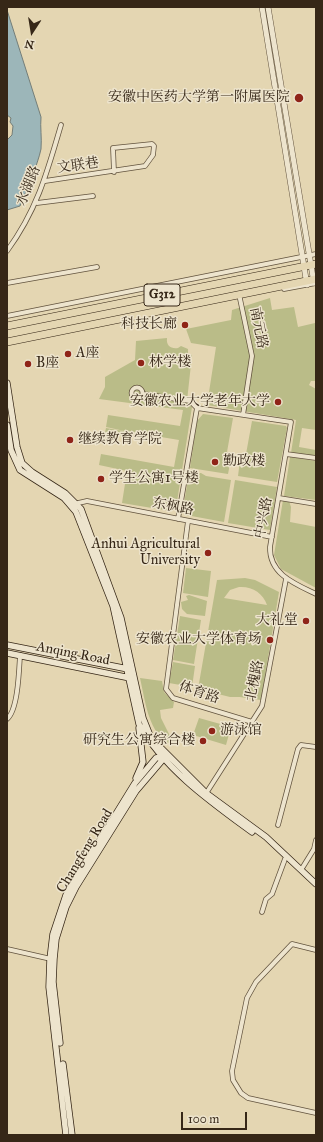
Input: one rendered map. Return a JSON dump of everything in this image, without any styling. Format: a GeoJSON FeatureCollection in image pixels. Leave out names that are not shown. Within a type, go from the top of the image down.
{"type":"FeatureCollection","features":[{"type":"Feature","properties":{"kind":"highway","name":"G312"},"geometry":{"type":"LineString","coordinates":[[7,326],[310,265]]}},
{"type":"Feature","properties":{"kind":"highway","name":"G312"},"geometry":{"type":"LineString","coordinates":[[7,343],[312,282]]}},
{"type":"Feature","properties":{"kind":"main road","name":"Changfeng Road"},"geometry":{"type":"LineString","coordinates":[[7,383],[17,447],[22,463],[32,472],[65,493],[73,504]]}},
{"type":"Feature","properties":{"kind":"main road","name":"Changfeng Road"},"geometry":{"type":"LineString","coordinates":[[7,425],[11,450],[20,470],[81,509],[115,599],[131,678],[142,745],[143,762],[135,782],[66,895],[53,934],[49,988],[66,1135]]}},
{"type":"Feature","properties":{"kind":"main road"},"geometry":{"type":"LineString","coordinates":[[7,645],[129,669]]}},
{"type":"Feature","properties":{"kind":"main road","name":"Anqing Road"},"geometry":{"type":"LineString","coordinates":[[7,652],[131,678]]}},
{"type":"Feature","properties":{"kind":"main road","name":"Changfeng Road"},"geometry":{"type":"LineString","coordinates":[[131,678],[143,718],[151,738],[164,757]]}},
{"type":"Feature","properties":{"kind":"main road","name":"Changfeng Road"},"geometry":{"type":"LineString","coordinates":[[139,724],[148,741],[164,757],[205,795],[262,839],[316,889]]}},
{"type":"Feature","properties":{"kind":"main road","name":"Changfeng Road"},"geometry":{"type":"LineString","coordinates":[[135,782],[156,758],[164,757]]}},
{"type":"Feature","properties":{"kind":"main road","name":"Changfeng Road"},"geometry":{"type":"LineString","coordinates":[[72,1135],[53,982],[52,959],[56,939],[66,907],[76,887],[136,791],[164,757]]}},
{"type":"Feature","properties":{"kind":"main road","name":"Changfeng Road"},"geometry":{"type":"LineString","coordinates":[[205,795],[266,837],[316,884]]}},
{"type":"Feature","properties":{"kind":"street"},"geometry":{"type":"LineString","coordinates":[[262,7],[303,257],[310,265]]}},
{"type":"Feature","properties":{"kind":"street"},"geometry":{"type":"LineString","coordinates":[[268,7],[312,282]]}},
{"type":"Feature","properties":{"kind":"street","name":"水湖路"},"geometry":{"type":"LineString","coordinates":[[7,251],[37,203],[61,125]]}},
{"type":"Feature","properties":{"kind":"street","name":"文联巷"},"geometry":{"type":"LineString","coordinates":[[45,181],[114,172],[145,166],[153,154],[154,146],[152,144],[113,148],[114,172]]}},
{"type":"Feature","properties":{"kind":"street"},"geometry":{"type":"LineString","coordinates":[[37,203],[93,196]]}},
{"type":"Feature","properties":{"kind":"street"},"geometry":{"type":"LineString","coordinates":[[7,316],[316,254]]}},
{"type":"Feature","properties":{"kind":"street"},"geometry":{"type":"LineString","coordinates":[[7,283],[97,267]]}},
{"type":"Feature","properties":{"kind":"street","name":"南元路"},"geometry":{"type":"LineString","coordinates":[[240,296],[252,356],[243,415]]}},
{"type":"Feature","properties":{"kind":"street"},"geometry":{"type":"LineString","coordinates":[[143,394],[190,401],[197,408],[243,415]]}},
{"type":"Feature","properties":{"kind":"street"},"geometry":{"type":"LineString","coordinates":[[178,519],[197,408]]}},
{"type":"Feature","properties":{"kind":"street","name":"中兴路"},"geometry":{"type":"LineString","coordinates":[[243,415],[291,422],[270,556],[275,568],[286,579],[316,594]]}},
{"type":"Feature","properties":{"kind":"street"},"geometry":{"type":"LineString","coordinates":[[286,454],[316,458]]}},
{"type":"Feature","properties":{"kind":"street"},"geometry":{"type":"LineString","coordinates":[[279,498],[316,504]]}},
{"type":"Feature","properties":{"kind":"street","name":"东枫路"},"geometry":{"type":"LineString","coordinates":[[73,504],[87,501],[272,537]]}},
{"type":"Feature","properties":{"kind":"street","name":"体育路"},"geometry":{"type":"LineString","coordinates":[[188,521],[166,689],[173,698],[252,722]]}},
{"type":"Feature","properties":{"kind":"street","name":"北槐路"},"geometry":{"type":"LineString","coordinates":[[205,795],[262,706],[286,579]]}},
{"type":"Feature","properties":{"kind":"street"},"geometry":{"type":"LineString","coordinates":[[7,719],[11,716],[14,707],[20,655]]}},
{"type":"Feature","properties":{"kind":"street"},"geometry":{"type":"LineString","coordinates":[[278,825],[298,749],[301,745],[316,747]]}},
{"type":"Feature","properties":{"kind":"street"},"geometry":{"type":"LineString","coordinates":[[301,870],[314,849],[316,840]]}},
{"type":"Feature","properties":{"kind":"street"},"geometry":{"type":"LineString","coordinates":[[262,912],[266,899],[272,894],[285,859]]}},
{"type":"Feature","properties":{"kind":"street"},"geometry":{"type":"LineString","coordinates":[[316,950],[292,944],[256,982],[247,998],[232,1071],[232,1080],[236,1087],[248,1098],[316,1113]]}},
{"type":"Feature","properties":{"kind":"street"},"geometry":{"type":"LineString","coordinates":[[7,949],[52,959]]}},
{"type":"Feature","properties":{"kind":"green space"},"geometry":{"type":"Polygon","coordinates":[[[270,298],[272,310],[294,307],[298,327],[315,323],[316,381],[311,381],[309,385],[316,389],[316,430],[302,428],[299,447],[316,450],[316,457],[291,453],[296,420],[207,405],[216,347],[191,343],[186,329],[231,320],[232,310],[270,298]]]}},
{"type":"Feature","properties":{"kind":"green space"},"geometry":{"type":"Polygon","coordinates":[[[167,338],[167,343],[171,347],[178,348],[181,346],[188,349],[188,354],[192,355],[187,401],[192,407],[176,508],[170,511],[122,503],[127,471],[99,465],[101,454],[174,467],[179,440],[131,432],[129,437],[112,435],[109,438],[104,437],[106,428],[129,432],[106,427],[108,415],[180,426],[183,410],[99,399],[105,387],[105,377],[135,360],[136,341],[167,338]]]}},
{"type":"Feature","properties":{"kind":"green space"},"geometry":{"type":"Polygon","coordinates":[[[203,414],[233,418],[227,452],[232,453],[228,474],[190,468],[197,421],[203,414]]]}},
{"type":"Feature","properties":{"kind":"green space"},"geometry":{"type":"Polygon","coordinates":[[[252,421],[286,426],[287,428],[277,482],[238,476],[241,453],[246,454],[252,421]]]}},
{"type":"Feature","properties":{"kind":"green space"},"geometry":{"type":"Polygon","coordinates":[[[290,457],[316,461],[316,500],[284,496],[290,457]]]}},
{"type":"Feature","properties":{"kind":"green space"},"geometry":{"type":"Polygon","coordinates":[[[189,473],[201,473],[206,476],[231,480],[224,522],[186,515],[183,510],[189,473]]]}},
{"type":"Feature","properties":{"kind":"green space"},"geometry":{"type":"Polygon","coordinates":[[[235,480],[277,487],[270,530],[228,523],[235,480]]]}},
{"type":"Feature","properties":{"kind":"green space"},"geometry":{"type":"Polygon","coordinates":[[[283,500],[289,501],[291,507],[290,522],[316,527],[316,588],[281,569],[274,555],[283,500]]]}},
{"type":"Feature","properties":{"kind":"green space"},"geometry":{"type":"Polygon","coordinates":[[[186,568],[211,571],[208,597],[183,593],[186,568]]]}},
{"type":"Feature","properties":{"kind":"green space"},"geometry":{"type":"Polygon","coordinates":[[[245,578],[255,580],[279,592],[261,700],[230,697],[198,689],[217,580],[245,578]],[[244,587],[230,590],[224,598],[267,605],[260,594],[253,589],[244,587]]]}},
{"type":"Feature","properties":{"kind":"green space"},"geometry":{"type":"Polygon","coordinates":[[[189,595],[207,601],[205,616],[187,614],[182,609],[181,602],[188,600],[186,596],[189,595]]]}},
{"type":"Feature","properties":{"kind":"green space"},"geometry":{"type":"Polygon","coordinates":[[[180,616],[201,620],[194,664],[173,660],[180,616]]]}},
{"type":"Feature","properties":{"kind":"green space"},"geometry":{"type":"Polygon","coordinates":[[[173,662],[195,666],[192,687],[169,683],[173,662]]]}},
{"type":"Feature","properties":{"kind":"green space"},"geometry":{"type":"Polygon","coordinates":[[[140,678],[162,681],[164,692],[174,702],[173,708],[160,710],[161,718],[172,740],[166,745],[151,721],[140,678]]]}},
{"type":"Feature","properties":{"kind":"green space","name":"游泳馆"},"geometry":{"type":"Polygon","coordinates":[[[199,718],[231,727],[226,745],[193,735],[199,718]]]}},
{"type":"Feature","properties":{"kind":"water"},"geometry":{"type":"Polygon","coordinates":[[[7,10],[41,117],[41,149],[32,178],[20,206],[7,210],[7,140],[12,135],[13,126],[10,122],[11,118],[7,115],[7,10]]]}},
{"type":"Feature","properties":{"kind":"place","name":"安徽中医药大学第一附属医院"},"geometry":{"type":"Point","coordinates":[299,98]}},
{"type":"Feature","properties":{"kind":"place","name":"科技长廊"},"geometry":{"type":"Point","coordinates":[185,325]}},
{"type":"Feature","properties":{"kind":"place","name":"A座"},"geometry":{"type":"Point","coordinates":[68,354]}},
{"type":"Feature","properties":{"kind":"place","name":"林学楼"},"geometry":{"type":"Point","coordinates":[141,363]}},
{"type":"Feature","properties":{"kind":"place","name":"B座"},"geometry":{"type":"Point","coordinates":[28,364]}},
{"type":"Feature","properties":{"kind":"place","name":"安徽农业大学老年大学"},"geometry":{"type":"Point","coordinates":[278,402]}},
{"type":"Feature","properties":{"kind":"place","name":"继续教育学院"},"geometry":{"type":"Point","coordinates":[70,440]}},
{"type":"Feature","properties":{"kind":"place","name":"勤政楼"},"geometry":{"type":"Point","coordinates":[215,462]}},
{"type":"Feature","properties":{"kind":"place","name":"学生公寓1号楼"},"geometry":{"type":"Point","coordinates":[101,479]}},
{"type":"Feature","properties":{"kind":"place","name":"Anhui Agricultural University"},"geometry":{"type":"Point","coordinates":[208,553]}},
{"type":"Feature","properties":{"kind":"place","name":"大礼堂"},"geometry":{"type":"Point","coordinates":[306,621]}},
{"type":"Feature","properties":{"kind":"place","name":"安徽农业大学体育场"},"geometry":{"type":"Point","coordinates":[270,640]}},
{"type":"Feature","properties":{"kind":"place","name":"游泳馆"},"geometry":{"type":"Point","coordinates":[212,731]}},
{"type":"Feature","properties":{"kind":"place","name":"研究生公寓综合楼"},"geometry":{"type":"Point","coordinates":[203,741]}}]}
